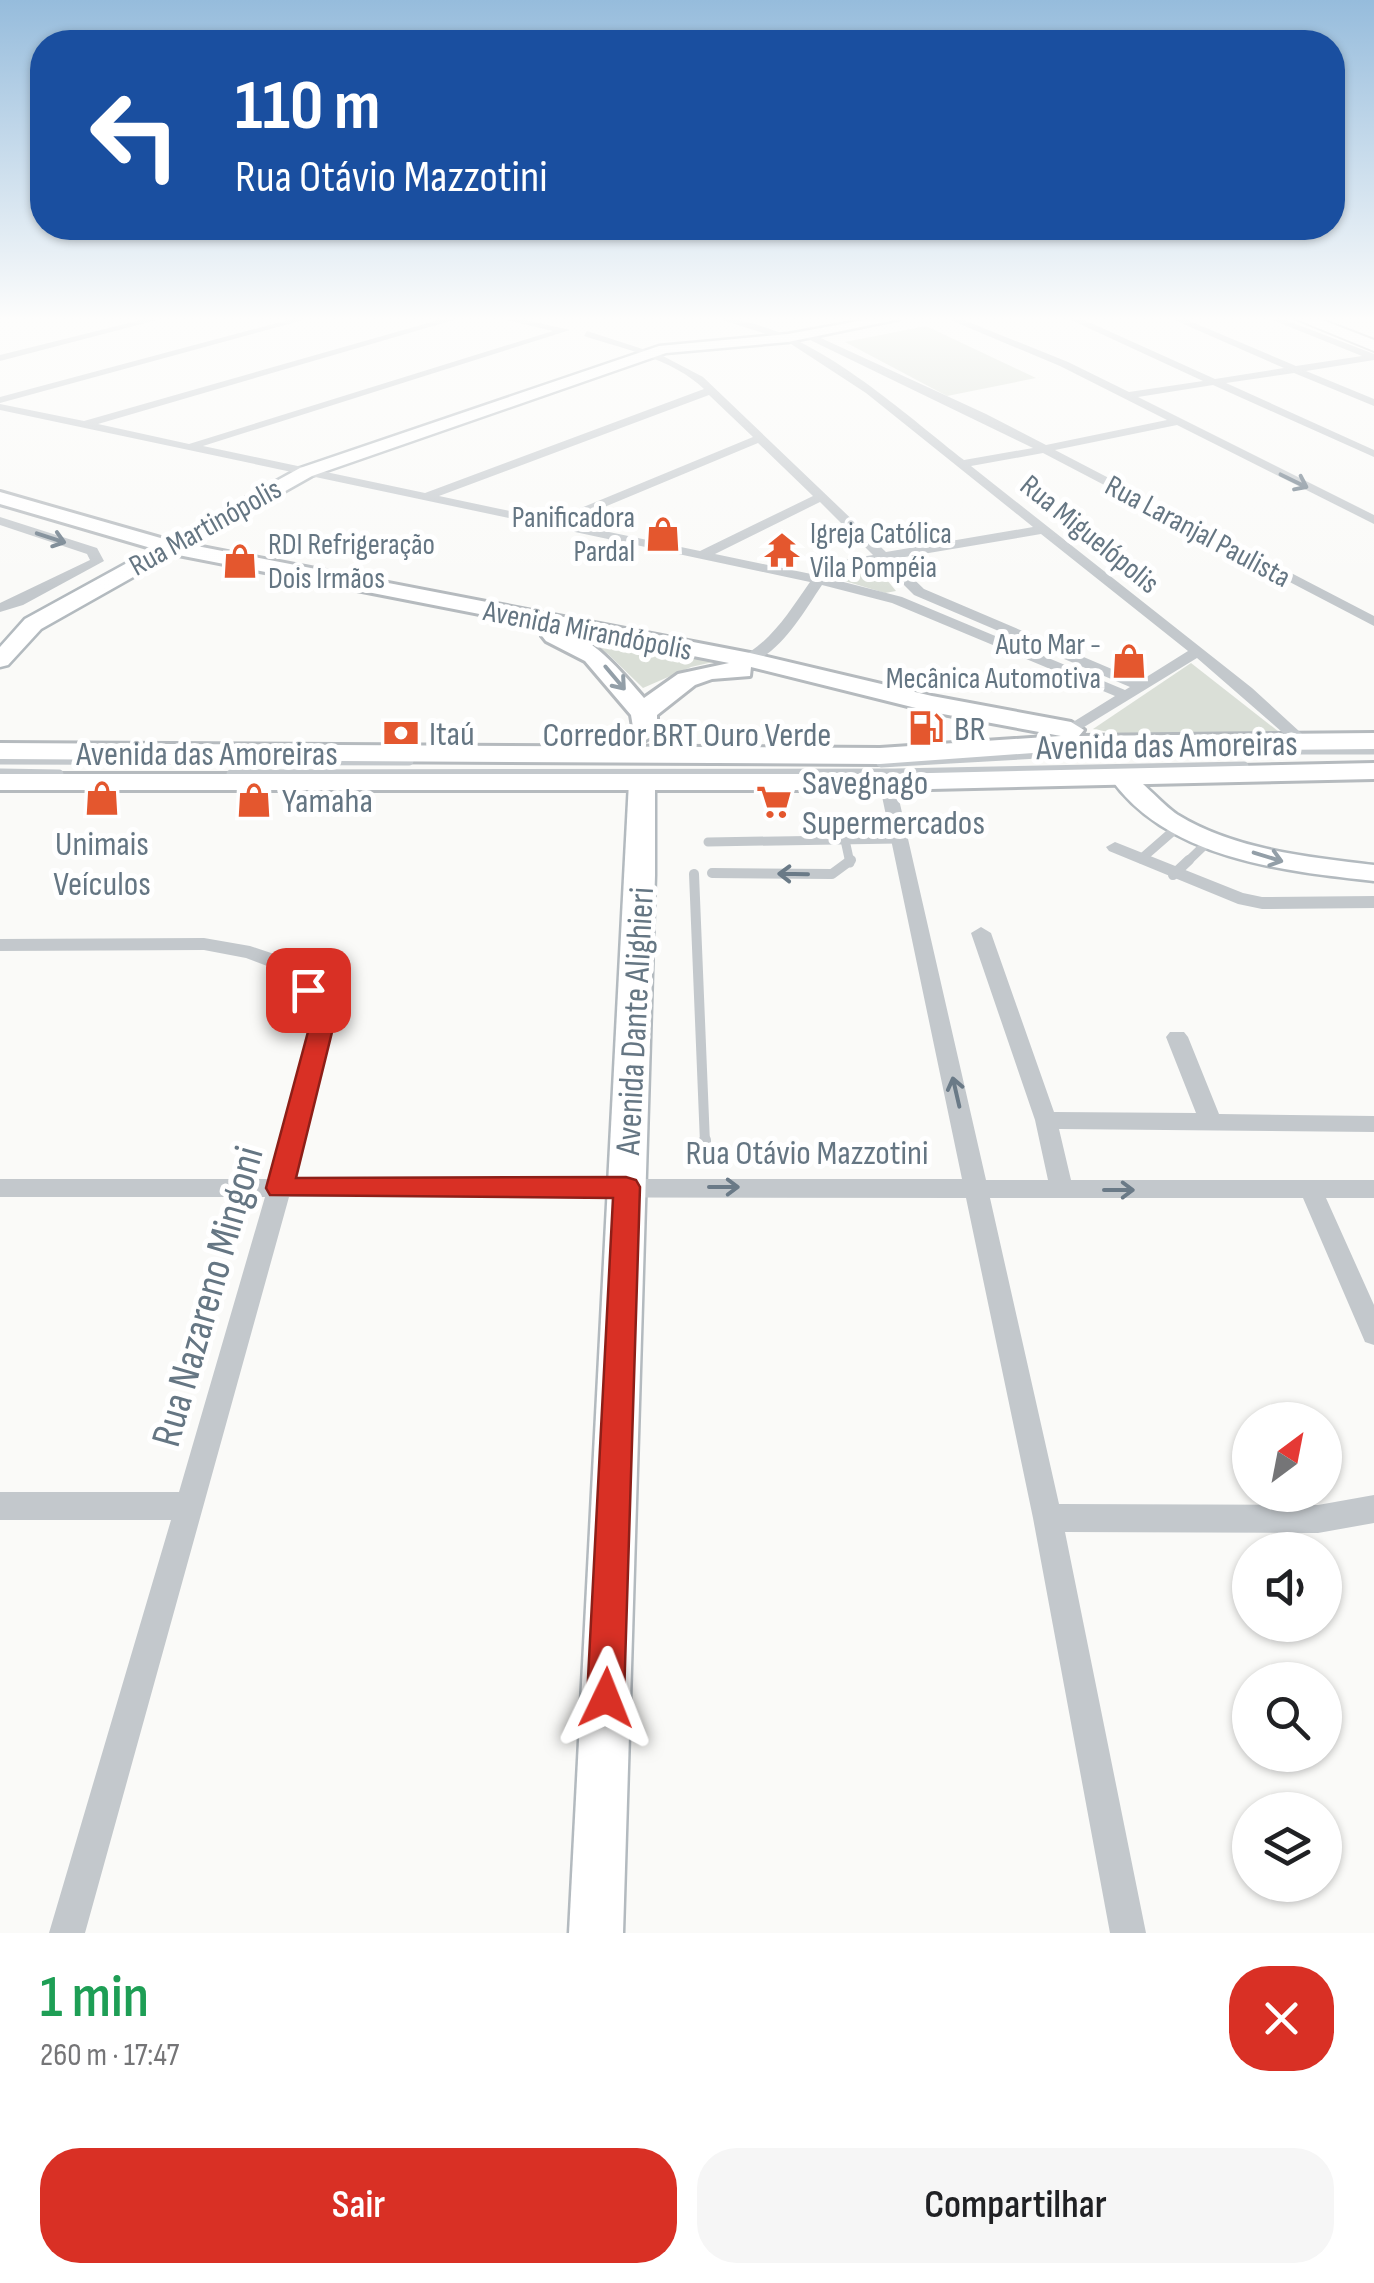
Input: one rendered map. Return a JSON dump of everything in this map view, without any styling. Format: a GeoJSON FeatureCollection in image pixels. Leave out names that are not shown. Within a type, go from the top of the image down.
{"type":"FeatureCollection","features":[{"type":"Feature","properties":{"kind":"main road","name":"Avenida Mirandópolis"},"geometry":{"type":"LineString","coordinates":[[0,498],[162,550],[738,665]]}},
{"type":"Feature","properties":{"kind":"main road","name":"Avenida Mirandópolis"},"geometry":{"type":"LineString","coordinates":[[0,508],[162,550],[539,631],[594,656],[644,714]]}},
{"type":"Feature","properties":{"kind":"main road"},"geometry":{"type":"LineString","coordinates":[[644,714],[671,686],[694,675],[738,665],[1070,730],[1180,742]]}},
{"type":"Feature","properties":{"kind":"main road","name":"Avenida Dante Alighieri"},"geometry":{"type":"LineString","coordinates":[[643,767],[644,714]]}},
{"type":"Feature","properties":{"kind":"main road","name":"Avenida das Amoreiras"},"geometry":{"type":"LineString","coordinates":[[0,782],[643,767],[1047,744],[1374,741]]}},
{"type":"Feature","properties":{"kind":"main road","name":"Avenida das Amoreiras"},"geometry":{"type":"LineString","coordinates":[[0,751],[643,767],[887,782],[1124,779],[1374,767]]}},
{"type":"Feature","properties":{"kind":"street"},"geometry":{"type":"LineString","coordinates":[[21,409],[820,580],[897,600],[1132,690]]}},
{"type":"Feature","properties":{"kind":"street"},"geometry":{"type":"LineString","coordinates":[[85,425],[140,409]]}},
{"type":"Feature","properties":{"kind":"street"},"geometry":{"type":"LineString","coordinates":[[191,447],[311,409]]}},
{"type":"Feature","properties":{"kind":"street","name":"Rua Martinópolis"},"geometry":{"type":"LineString","coordinates":[[0,660],[33,624],[306,472],[489,409]]}},
{"type":"Feature","properties":{"kind":"street"},"geometry":{"type":"LineString","coordinates":[[428,496],[661,409]]}},
{"type":"Feature","properties":{"kind":"street"},"geometry":{"type":"LineString","coordinates":[[731,409],[919,592],[1132,690]]}},
{"type":"Feature","properties":{"kind":"street","name":"Rua Miguelópolis"},"geometry":{"type":"LineString","coordinates":[[891,409],[1198,652],[1304,744]]}},
{"type":"Feature","properties":{"kind":"street","name":"Rua Laranjal Paulista"},"geometry":{"type":"LineString","coordinates":[[963,409],[1374,622]]}},
{"type":"Feature","properties":{"kind":"street"},"geometry":{"type":"LineString","coordinates":[[1151,409],[1374,520]]}},
{"type":"Feature","properties":{"kind":"street"},"geometry":{"type":"LineString","coordinates":[[1274,409],[1374,454]]}},
{"type":"Feature","properties":{"kind":"street"},"geometry":{"type":"LineString","coordinates":[[961,464],[1046,452],[1086,438],[1175,422]]}},
{"type":"Feature","properties":{"kind":"street"},"geometry":{"type":"LineString","coordinates":[[555,523],[760,438]]}},
{"type":"Feature","properties":{"kind":"street"},"geometry":{"type":"LineString","coordinates":[[702,555],[819,498]]}},
{"type":"Feature","properties":{"kind":"street"},"geometry":{"type":"LineString","coordinates":[[0,521],[92,552],[97,561],[0,608]]}},
{"type":"Feature","properties":{"kind":"street"},"geometry":{"type":"LineString","coordinates":[[738,665],[762,656],[780,637],[830,566],[1046,529]]}},
{"type":"Feature","properties":{"kind":"street"},"geometry":{"type":"LineString","coordinates":[[897,600],[919,592]]}},
{"type":"Feature","properties":{"kind":"street"},"geometry":{"type":"LineString","coordinates":[[0,624],[33,624]]}},
{"type":"Feature","properties":{"kind":"street"},"geometry":{"type":"LineString","coordinates":[[1070,730],[1198,652]]}},
{"type":"Feature","properties":{"kind":"street","name":"Avenida Dante Alighieri"},"geometry":{"type":"LineString","coordinates":[[596,1933],[643,767]]}},
{"type":"Feature","properties":{"kind":"street"},"geometry":{"type":"LineString","coordinates":[[1124,779],[1150,807],[1210,840],[1286,862],[1374,873]]}},
{"type":"Feature","properties":{"kind":"street"},"geometry":{"type":"LineString","coordinates":[[887,782],[1048,1518],[1128,1933]]}},
{"type":"Feature","properties":{"kind":"street"},"geometry":{"type":"LineString","coordinates":[[1115,847],[1218,893],[1262,903],[1374,902]]}},
{"type":"Feature","properties":{"kind":"street"},"geometry":{"type":"LineString","coordinates":[[981,932],[1046,1120],[1062,1190]]}},
{"type":"Feature","properties":{"kind":"street","name":"Rua Nazareno Mingoni"},"geometry":{"type":"LineString","coordinates":[[0,945],[204,944],[250,952],[282,964],[308,990],[321,1028],[280,1188],[67,1933]]}},
{"type":"Feature","properties":{"kind":"street"},"geometry":{"type":"LineString","coordinates":[[1177,1037],[1211,1123]]}},
{"type":"Feature","properties":{"kind":"street"},"geometry":{"type":"LineString","coordinates":[[1046,1120],[1374,1124]]}},
{"type":"Feature","properties":{"kind":"street","name":"Rua Otávio Mazzotini"},"geometry":{"type":"LineString","coordinates":[[0,1188],[1374,1188]]}},
{"type":"Feature","properties":{"kind":"street"},"geometry":{"type":"LineString","coordinates":[[1312,1190],[1374,1334]]}},
{"type":"Feature","properties":{"kind":"street"},"geometry":{"type":"LineString","coordinates":[[0,1506],[186,1506]]}},
{"type":"Feature","properties":{"kind":"street"},"geometry":{"type":"LineString","coordinates":[[1048,1518],[1318,1519],[1374,1509]]}},
{"type":"Feature","properties":{"kind":"lane","name":"Corredor BRT Ouro Verde"},"geometry":{"type":"LineString","coordinates":[[0,773],[892,763],[1053,752],[1374,750]]}},
{"type":"Feature","properties":{"kind":"lane","name":"Corredor BRT Ouro Verde"},"geometry":{"type":"LineString","coordinates":[[0,760],[643,767],[1374,767]]}},
{"type":"Feature","properties":{"kind":"lane"},"geometry":{"type":"LineString","coordinates":[[1141,859],[1181,825]]}},
{"type":"Feature","properties":{"kind":"lane"},"geometry":{"type":"LineString","coordinates":[[1174,874],[1210,840]]}},
{"type":"Feature","properties":{"kind":"lane"},"geometry":{"type":"LineString","coordinates":[[708,842],[899,841]]}},
{"type":"Feature","properties":{"kind":"lane"},"geometry":{"type":"LineString","coordinates":[[712,873],[832,874],[851,862],[845,842]]}},
{"type":"Feature","properties":{"kind":"lane"},"geometry":{"type":"LineString","coordinates":[[694,874],[705,1147]]}},
{"type":"Feature","properties":{"kind":"shaded area"},"geometry":{"type":"Polygon","coordinates":[[[868,565],[896,591],[885,593],[838,579],[840,571],[868,565]]]}},
{"type":"Feature","properties":{"kind":"shaded area"},"geometry":{"type":"Polygon","coordinates":[[[581,635],[713,662],[643,688],[608,654],[581,635]]]}},
{"type":"Feature","properties":{"kind":"shaded area"},"geometry":{"type":"Polygon","coordinates":[[[1191,663],[1283,735],[1130,736],[1093,729],[1191,663]]]}},
{"type":"Feature","properties":{"kind":"place","name":"Panificadora Pardal"},"geometry":{"type":"Point","coordinates":[663,534]}},
{"type":"Feature","properties":{"kind":"place","name":"Igreja Católica Vila Pompéia"},"geometry":{"type":"Point","coordinates":[782,550]}},
{"type":"Feature","properties":{"kind":"place","name":"RDI Refrigeração Dois Irmãos"},"geometry":{"type":"Point","coordinates":[240,561]}},
{"type":"Feature","properties":{"kind":"place","name":"Auto Mar - Mecânica Automotiva"},"geometry":{"type":"Point","coordinates":[1129,661]}},
{"type":"Feature","properties":{"kind":"place","name":"BR"},"geometry":{"type":"Point","coordinates":[926,728]}},
{"type":"Feature","properties":{"kind":"place","name":"Itaú"},"geometry":{"type":"Point","coordinates":[401,733]}},
{"type":"Feature","properties":{"kind":"place","name":"Unimais Veículos"},"geometry":{"type":"Point","coordinates":[102,798]}},
{"type":"Feature","properties":{"kind":"place","name":"Yamaha"},"geometry":{"type":"Point","coordinates":[254,800]}},
{"type":"Feature","properties":{"kind":"place","name":"Savegnago Supermercados"},"geometry":{"type":"Point","coordinates":[774,802]}},
{"type":"Feature","properties":{"kind":"route"},"geometry":{"type":"LineString","coordinates":[[308,990],[321,1028],[280,1188],[626,1187],[606,1698]]}}]}
